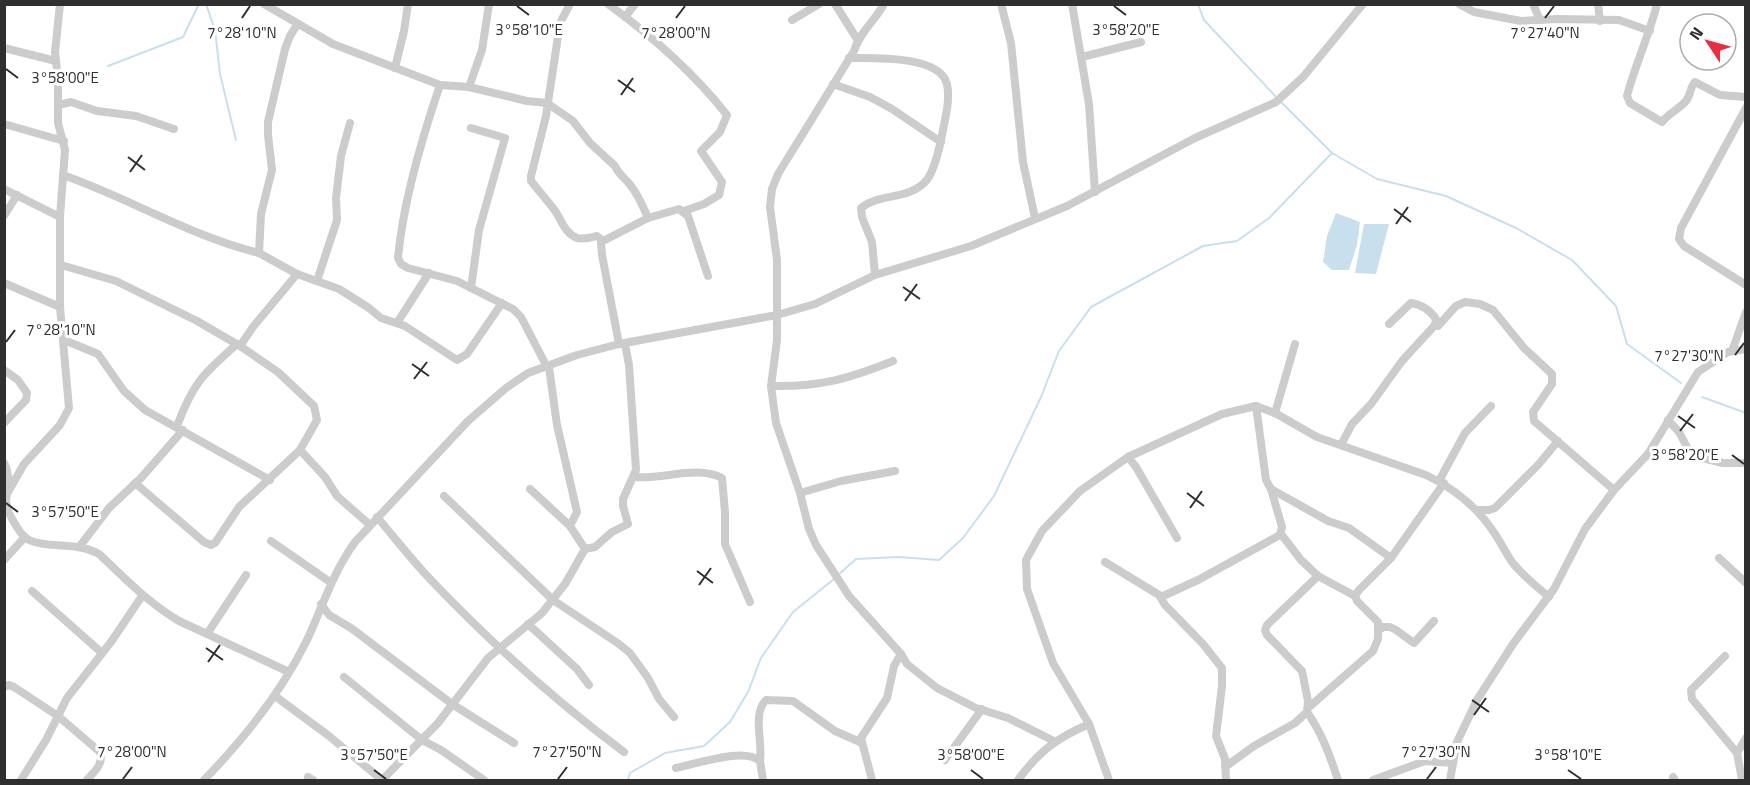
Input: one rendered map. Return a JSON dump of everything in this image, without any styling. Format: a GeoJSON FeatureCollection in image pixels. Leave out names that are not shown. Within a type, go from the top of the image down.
{"type":"FeatureCollection","features":[{"type":"Feature","properties":{"kind":"street"},"geometry":{"type":"LineString","coordinates":[[5,498],[24,464],[66,416],[69,408],[60,307],[62,266],[60,217],[64,141],[58,129],[56,61],[60,4]]}},
{"type":"Feature","properties":{"kind":"street"},"geometry":{"type":"LineString","coordinates":[[264,4],[333,44],[440,85],[470,87],[527,101],[547,103],[573,121],[590,143],[615,166],[617,172],[630,184],[640,199],[648,218]]}},
{"type":"Feature","properties":{"kind":"street"},"geometry":{"type":"LineString","coordinates":[[395,68],[408,4]]}},
{"type":"Feature","properties":{"kind":"street"},"geometry":{"type":"LineString","coordinates":[[470,87],[482,50],[489,4]]}},
{"type":"Feature","properties":{"kind":"street"},"geometry":{"type":"LineString","coordinates":[[570,4],[560,23],[546,116],[531,181],[570,233],[583,239],[597,236],[603,241]]}},
{"type":"Feature","properties":{"kind":"street"},"geometry":{"type":"LineString","coordinates":[[275,696],[329,736],[382,780],[444,716],[488,658],[553,600],[585,549],[595,547],[612,532],[628,524],[623,499],[636,470],[629,365],[622,344],[601,243],[648,218],[674,209],[684,211],[704,204],[719,195],[722,182],[701,151],[720,132],[727,115],[663,46],[608,4]]}},
{"type":"Feature","properties":{"kind":"street"},"geometry":{"type":"LineString","coordinates":[[625,17],[634,4]]}},
{"type":"Feature","properties":{"kind":"street"},"geometry":{"type":"LineString","coordinates":[[792,21],[819,4]]}},
{"type":"Feature","properties":{"kind":"street"},"geometry":{"type":"LineString","coordinates":[[835,4],[857,39]]}},
{"type":"Feature","properties":{"kind":"street"},"geometry":{"type":"LineString","coordinates":[[884,4],[878,15],[857,39],[854,51],[778,174],[772,189],[770,207],[777,260],[777,340],[771,386],[776,423],[816,545],[849,596],[901,654],[907,664],[937,688],[976,708],[1008,718],[1054,741]]}},
{"type":"Feature","properties":{"kind":"street"},"geometry":{"type":"LineString","coordinates":[[1001,4],[1011,43],[1023,162],[1035,218]]}},
{"type":"Feature","properties":{"kind":"street"},"geometry":{"type":"LineString","coordinates":[[1072,4],[1089,104],[1095,192]]}},
{"type":"Feature","properties":{"kind":"street"},"geometry":{"type":"LineString","coordinates":[[205,780],[275,696],[307,640],[330,582],[342,560],[377,517],[468,421],[489,401],[528,373],[577,355],[622,344],[777,315],[815,304],[875,275],[970,246],[1095,192],[1195,138],[1276,102],[1330,47],[1363,4]]}},
{"type":"Feature","properties":{"kind":"street"},"geometry":{"type":"LineString","coordinates":[[1459,4],[1474,12],[1521,21],[1619,20],[1650,31]]}},
{"type":"Feature","properties":{"kind":"street"},"geometry":{"type":"LineString","coordinates":[[1533,4],[1540,20]]}},
{"type":"Feature","properties":{"kind":"street"},"geometry":{"type":"LineString","coordinates":[[1598,4],[1600,21]]}},
{"type":"Feature","properties":{"kind":"street"},"geometry":{"type":"LineString","coordinates":[[1657,4],[1627,96],[1630,103],[1662,122],[1668,114],[1688,99],[1695,82],[1720,95],[1746,97]]}},
{"type":"Feature","properties":{"kind":"street"},"geometry":{"type":"LineString","coordinates":[[259,253],[261,214],[272,170],[268,122],[285,49],[297,25]]}},
{"type":"Feature","properties":{"kind":"street"},"geometry":{"type":"LineString","coordinates":[[1082,57],[1141,42]]}},
{"type":"Feature","properties":{"kind":"street"},"geometry":{"type":"LineString","coordinates":[[4,48],[56,61]]}},
{"type":"Feature","properties":{"kind":"street"},"geometry":{"type":"LineString","coordinates":[[849,58],[882,58],[926,64],[947,82],[948,105],[941,141],[925,183],[908,192],[875,200],[861,208],[862,217],[872,242],[875,275]]}},
{"type":"Feature","properties":{"kind":"street"},"geometry":{"type":"LineString","coordinates":[[833,84],[870,97],[941,141]]}},
{"type":"Feature","properties":{"kind":"street"},"geometry":{"type":"LineString","coordinates":[[440,85],[425,130],[413,178],[398,258],[401,264],[408,268],[445,276],[502,303],[521,316],[548,367],[557,425],[577,512],[570,526]]}},
{"type":"Feature","properties":{"kind":"street"},"geometry":{"type":"LineString","coordinates":[[58,105],[71,102],[97,111],[136,116],[174,129]]}},
{"type":"Feature","properties":{"kind":"street"},"geometry":{"type":"LineString","coordinates":[[1746,108],[1681,228],[1679,239],[1684,246],[1746,285]]}},
{"type":"Feature","properties":{"kind":"street"},"geometry":{"type":"LineString","coordinates":[[317,281],[337,220],[336,198],[341,156],[350,123]]}},
{"type":"Feature","properties":{"kind":"street"},"geometry":{"type":"LineString","coordinates":[[4,124],[64,141]]}},
{"type":"Feature","properties":{"kind":"street"},"geometry":{"type":"LineString","coordinates":[[471,128],[505,138],[479,230],[471,288]]}},
{"type":"Feature","properties":{"kind":"street"},"geometry":{"type":"LineString","coordinates":[[63,175],[175,222],[207,238],[259,253],[297,274],[339,289],[381,318],[397,323],[457,360],[467,354],[502,303]]}},
{"type":"Feature","properties":{"kind":"street"},"geometry":{"type":"LineString","coordinates":[[4,189],[60,217]]}},
{"type":"Feature","properties":{"kind":"street"},"geometry":{"type":"LineString","coordinates":[[4,216],[17,195]]}},
{"type":"Feature","properties":{"kind":"street"},"geometry":{"type":"LineString","coordinates":[[684,211],[688,216],[708,276]]}},
{"type":"Feature","properties":{"kind":"street"},"geometry":{"type":"LineString","coordinates":[[62,266],[121,283],[197,321],[238,345],[288,380],[314,406],[317,420],[300,450],[239,507],[219,539],[211,544],[204,542],[135,483]]}},
{"type":"Feature","properties":{"kind":"street"},"geometry":{"type":"LineString","coordinates":[[397,323],[429,273]]}},
{"type":"Feature","properties":{"kind":"street"},"geometry":{"type":"LineString","coordinates":[[80,546],[109,508],[135,483],[180,428],[188,398],[197,383],[208,370],[238,345],[297,274]]}},
{"type":"Feature","properties":{"kind":"street"},"geometry":{"type":"LineString","coordinates":[[4,283],[60,307]]}},
{"type":"Feature","properties":{"kind":"street"},"geometry":{"type":"LineString","coordinates":[[1434,325],[1438,326],[1456,306],[1465,302],[1480,304],[1493,310],[1524,348],[1552,374],[1552,384],[1532,416],[1539,425],[1614,490]]}},
{"type":"Feature","properties":{"kind":"street"},"geometry":{"type":"LineString","coordinates":[[1341,445],[1352,424],[1371,404],[1402,361],[1434,325],[1436,319],[1433,314],[1412,303],[1389,324]]}},
{"type":"Feature","properties":{"kind":"street"},"geometry":{"type":"LineString","coordinates":[[1732,351],[1746,312]]}},
{"type":"Feature","properties":{"kind":"street"},"geometry":{"type":"LineString","coordinates":[[64,340],[98,354],[124,391],[145,410],[270,480]]}},
{"type":"Feature","properties":{"kind":"street"},"geometry":{"type":"LineString","coordinates":[[1275,412],[1295,344]]}},
{"type":"Feature","properties":{"kind":"street"},"geometry":{"type":"LineString","coordinates":[[1450,780],[1458,742],[1477,700],[1513,644],[1549,597],[1575,544],[1614,490],[1648,454],[1698,372],[1717,358],[1732,351],[1746,349]]}},
{"type":"Feature","properties":{"kind":"street"},"geometry":{"type":"LineString","coordinates":[[771,386],[820,384],[850,378],[892,361]]}},
{"type":"Feature","properties":{"kind":"street"},"geometry":{"type":"LineString","coordinates":[[4,370],[18,380],[27,393],[26,400],[4,423]]}},
{"type":"Feature","properties":{"kind":"street"},"geometry":{"type":"LineString","coordinates":[[1225,767],[1254,746],[1295,723],[1373,651],[1379,630],[1378,622],[1357,601],[1355,596],[1318,576],[1301,560],[1281,534],[1280,516],[1266,480],[1256,406]]}},
{"type":"Feature","properties":{"kind":"street"},"geometry":{"type":"LineString","coordinates":[[1109,780],[1089,724],[1053,663],[1046,645],[1027,589],[1026,560],[1042,531],[1080,491],[1128,457],[1222,414],[1256,406],[1275,412],[1305,431],[1442,482],[1477,510],[1513,563],[1549,597]]}},
{"type":"Feature","properties":{"kind":"street"},"geometry":{"type":"LineString","coordinates":[[1355,596],[1391,558],[1442,482],[1465,433],[1491,406]]}},
{"type":"Feature","properties":{"kind":"street"},"geometry":{"type":"LineString","coordinates":[[1668,420],[1679,432],[1689,451],[1698,457],[1723,463],[1746,463]]}},
{"type":"Feature","properties":{"kind":"street"},"geometry":{"type":"LineString","coordinates":[[1477,510],[1495,508],[1538,465],[1558,441]]}},
{"type":"Feature","properties":{"kind":"street"},"geometry":{"type":"LineString","coordinates":[[300,450],[325,477],[337,496],[370,525]]}},
{"type":"Feature","properties":{"kind":"street"},"geometry":{"type":"LineString","coordinates":[[1128,457],[1177,538]]}},
{"type":"Feature","properties":{"kind":"street"},"geometry":{"type":"LineString","coordinates":[[4,463],[9,481],[5,498],[9,514],[25,537],[37,542],[80,546],[99,554],[142,596],[179,621],[289,672]]}},
{"type":"Feature","properties":{"kind":"street"},"geometry":{"type":"LineString","coordinates":[[800,493],[841,481],[895,471]]}},
{"type":"Feature","properties":{"kind":"street"},"geometry":{"type":"LineString","coordinates":[[634,477],[647,479],[711,472],[722,478],[725,544],[750,602]]}},
{"type":"Feature","properties":{"kind":"street"},"geometry":{"type":"LineString","coordinates":[[530,489],[570,526],[585,549]]}},
{"type":"Feature","properties":{"kind":"street"},"geometry":{"type":"LineString","coordinates":[[1271,489],[1328,521],[1349,528],[1391,558]]}},
{"type":"Feature","properties":{"kind":"street"},"geometry":{"type":"LineString","coordinates":[[444,496],[553,600],[630,653],[648,678],[658,699],[674,717]]}},
{"type":"Feature","properties":{"kind":"street"},"geometry":{"type":"LineString","coordinates":[[377,517],[428,578],[500,647],[584,722],[624,752]]}},
{"type":"Feature","properties":{"kind":"street"},"geometry":{"type":"LineString","coordinates":[[1161,597],[1198,580],[1281,534]]}},
{"type":"Feature","properties":{"kind":"street"},"geometry":{"type":"LineString","coordinates":[[4,560],[25,537]]}},
{"type":"Feature","properties":{"kind":"street"},"geometry":{"type":"LineString","coordinates":[[271,541],[330,582]]}},
{"type":"Feature","properties":{"kind":"street"},"geometry":{"type":"LineString","coordinates":[[1719,558],[1746,583]]}},
{"type":"Feature","properties":{"kind":"street"},"geometry":{"type":"LineString","coordinates":[[1105,562],[1150,588],[1161,597],[1165,605],[1222,668],[1216,732],[1217,741],[1225,759],[1226,780]]}},
{"type":"Feature","properties":{"kind":"street"},"geometry":{"type":"LineString","coordinates":[[207,634],[246,575]]}},
{"type":"Feature","properties":{"kind":"street"},"geometry":{"type":"LineString","coordinates":[[1318,576],[1267,625],[1265,630],[1267,635],[1302,671],[1308,710],[1327,748],[1338,780]]}},
{"type":"Feature","properties":{"kind":"street"},"geometry":{"type":"LineString","coordinates":[[32,591],[102,653]]}},
{"type":"Feature","properties":{"kind":"street"},"geometry":{"type":"LineString","coordinates":[[21,780],[67,698],[142,596]]}},
{"type":"Feature","properties":{"kind":"street"},"geometry":{"type":"LineString","coordinates":[[321,604],[329,615],[351,628],[452,704],[514,743]]}},
{"type":"Feature","properties":{"kind":"street"},"geometry":{"type":"LineString","coordinates":[[1379,630],[1383,627],[1390,627],[1414,643],[1434,621]]}},
{"type":"Feature","properties":{"kind":"street"},"geometry":{"type":"LineString","coordinates":[[528,624],[577,669],[589,685]]}},
{"type":"Feature","properties":{"kind":"street"},"geometry":{"type":"LineString","coordinates":[[872,780],[860,742],[886,698],[894,666],[901,654]]}},
{"type":"Feature","properties":{"kind":"street"},"geometry":{"type":"LineString","coordinates":[[1725,656],[1690,693],[1692,699],[1737,753],[1742,780]]}},
{"type":"Feature","properties":{"kind":"street"},"geometry":{"type":"LineString","coordinates":[[344,677],[422,740],[441,750],[484,780]]}},
{"type":"Feature","properties":{"kind":"street"},"geometry":{"type":"LineString","coordinates":[[4,687],[14,687],[58,716],[100,753],[102,759],[99,767],[87,780]]}},
{"type":"Feature","properties":{"kind":"street"},"geometry":{"type":"LineString","coordinates":[[763,780],[760,761],[762,748],[759,716],[760,706],[766,700],[793,701],[835,731],[860,742]]}},
{"type":"Feature","properties":{"kind":"street"},"geometry":{"type":"LineString","coordinates":[[945,760],[982,709]]}},
{"type":"Feature","properties":{"kind":"street"},"geometry":{"type":"LineString","coordinates":[[1018,780],[1054,741],[1089,724]]}},
{"type":"Feature","properties":{"kind":"street"},"geometry":{"type":"LineString","coordinates":[[1737,753],[1746,738]]}},
{"type":"Feature","properties":{"kind":"street"},"geometry":{"type":"LineString","coordinates":[[676,768],[739,756],[749,756],[760,761]]}},
{"type":"Feature","properties":{"kind":"street"},"geometry":{"type":"LineString","coordinates":[[1373,780],[1425,760],[1453,763]]}},
{"type":"Feature","properties":{"kind":"water"},"geometry":{"type":"Polygon","coordinates":[[[1336,213],[1360,222],[1357,245],[1349,270],[1332,270],[1323,262],[1327,236],[1336,213]]]}},
{"type":"Feature","properties":{"kind":"water"},"geometry":{"type":"Polygon","coordinates":[[[1364,224],[1389,224],[1376,274],[1355,273],[1364,224]]]}},
{"type":"Feature","properties":{"kind":"waterway"},"geometry":{"type":"LineString","coordinates":[[108,66],[183,37],[199,4]]}},
{"type":"Feature","properties":{"kind":"waterway"},"geometry":{"type":"LineString","coordinates":[[206,4],[215,30],[220,74],[236,140]]}},
{"type":"Feature","properties":{"kind":"waterway"},"geometry":{"type":"LineString","coordinates":[[1198,4],[1204,20],[1277,98]]}},
{"type":"Feature","properties":{"kind":"waterway"},"geometry":{"type":"LineString","coordinates":[[1281,102],[1332,153],[1377,179],[1446,196],[1516,228],[1572,260],[1616,306],[1627,344],[1681,383]]}},
{"type":"Feature","properties":{"kind":"waterway"},"geometry":{"type":"LineString","coordinates":[[838,575],[856,559],[899,557],[939,560],[963,538],[994,496],[1041,397],[1059,351],[1091,307],[1203,246],[1237,241],[1269,218],[1332,153]]}},
{"type":"Feature","properties":{"kind":"waterway"},"geometry":{"type":"LineString","coordinates":[[1702,397],[1746,413]]}},
{"type":"Feature","properties":{"kind":"waterway"},"geometry":{"type":"LineString","coordinates":[[628,780],[630,773],[665,753],[704,746],[730,722],[748,692],[761,658],[793,612],[834,579]]}}]}
